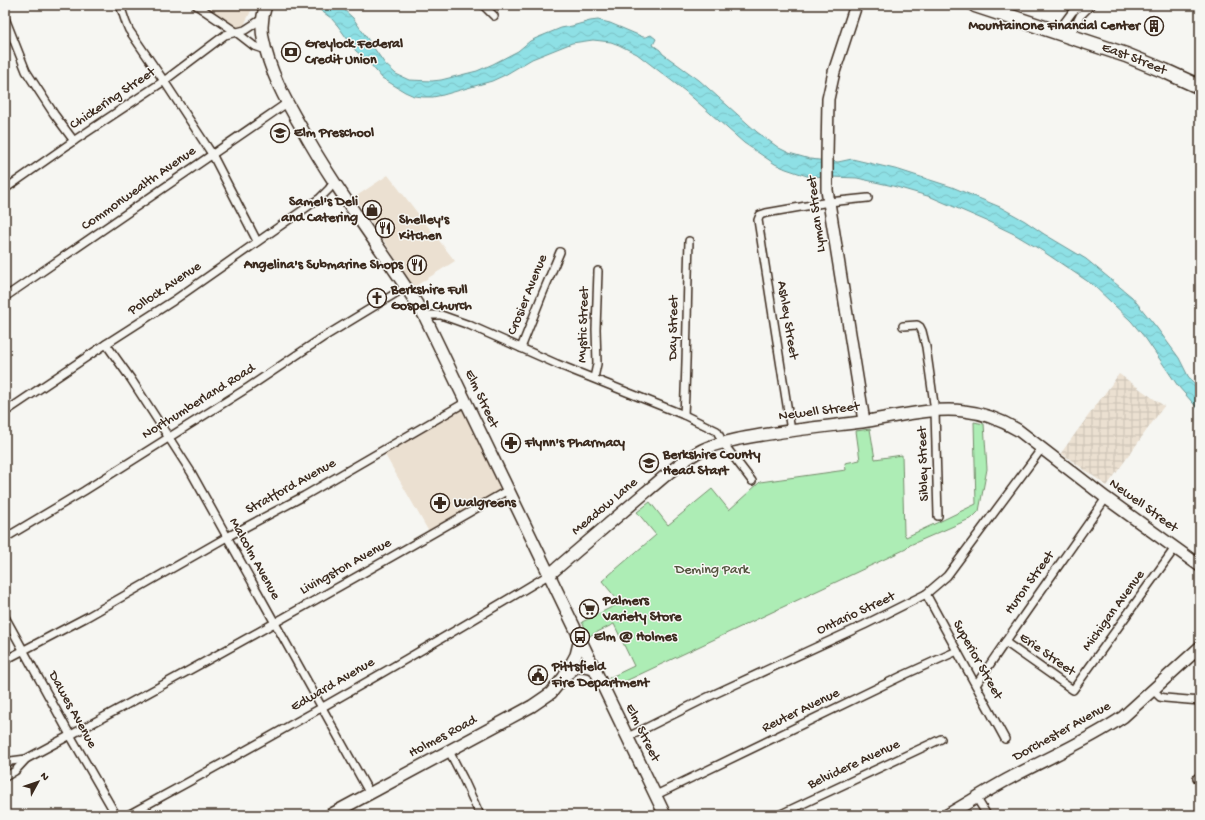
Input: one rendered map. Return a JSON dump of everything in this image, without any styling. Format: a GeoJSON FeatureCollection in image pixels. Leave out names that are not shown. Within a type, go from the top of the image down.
{"type":"FeatureCollection","features":[{"type":"Feature","properties":{"kind":"highway","name":"East Street"},"geometry":{"type":"LineString","coordinates":[[975,5],[1147,63],[1200,87]]}},
{"type":"Feature","properties":{"kind":"street"},"geometry":{"type":"LineString","coordinates":[[120,5],[129,30],[212,154],[257,241]]}},
{"type":"Feature","properties":{"kind":"street"},"geometry":{"type":"LineString","coordinates":[[196,5],[254,46],[266,50]]}},
{"type":"Feature","properties":{"kind":"street","name":"Elm Street"},"geometry":{"type":"LineString","coordinates":[[266,5],[262,19],[263,37],[275,76],[287,104],[318,158],[424,315],[665,815]]}},
{"type":"Feature","properties":{"kind":"street"},"geometry":{"type":"LineString","coordinates":[[483,5],[494,16]]}},
{"type":"Feature","properties":{"kind":"street","name":"Lyman Street"},"geometry":{"type":"LineString","coordinates":[[856,5],[834,72],[828,99],[827,179],[829,202],[864,421]]}},
{"type":"Feature","properties":{"kind":"street"},"geometry":{"type":"LineString","coordinates":[[1083,5],[1069,14],[1064,22],[1065,35],[1074,28],[1080,16],[1091,5]]}},
{"type":"Feature","properties":{"kind":"street"},"geometry":{"type":"LineString","coordinates":[[5,18],[26,71],[54,114],[74,141]]}},
{"type":"Feature","properties":{"kind":"street","name":"Chickering Street"},"geometry":{"type":"LineString","coordinates":[[5,189],[164,81],[224,36],[246,29],[262,19]]}},
{"type":"Feature","properties":{"kind":"street","name":"Commonwealth Avenue"},"geometry":{"type":"LineString","coordinates":[[5,297],[287,104]]}},
{"type":"Feature","properties":{"kind":"street","name":"Pollock Avenue"},"geometry":{"type":"LineString","coordinates":[[5,412],[173,301],[320,198],[334,182]]}},
{"type":"Feature","properties":{"kind":"street"},"geometry":{"type":"LineString","coordinates":[[829,202],[868,198]]}},
{"type":"Feature","properties":{"kind":"street","name":"Ashley Street"},"geometry":{"type":"LineString","coordinates":[[791,431],[758,220],[761,215],[829,202]]}},
{"type":"Feature","properties":{"kind":"street","name":"Day Street"},"geometry":{"type":"LineString","coordinates":[[684,415],[687,368],[686,320],[689,241]]}},
{"type":"Feature","properties":{"kind":"street","name":"Crosier Avenue"},"geometry":{"type":"LineString","coordinates":[[521,348],[560,252]]}},
{"type":"Feature","properties":{"kind":"street","name":"Mystic Street"},"geometry":{"type":"LineString","coordinates":[[594,378],[597,364],[596,329],[598,271]]}},
{"type":"Feature","properties":{"kind":"street","name":"Northumberland Road"},"geometry":{"type":"LineString","coordinates":[[5,538],[84,491],[168,436],[249,387],[322,338],[406,287]]}},
{"type":"Feature","properties":{"kind":"street"},"geometry":{"type":"LineString","coordinates":[[424,315],[441,315],[469,325],[684,415],[717,431],[723,443],[752,481]]}},
{"type":"Feature","properties":{"kind":"street","name":"Sibley Street"},"geometry":{"type":"LineString","coordinates":[[904,326],[917,325],[922,331],[933,388],[938,516]]}},
{"type":"Feature","properties":{"kind":"street","name":"Malcolm Avenue"},"geometry":{"type":"LineString","coordinates":[[106,344],[131,379],[191,472],[370,794]]}},
{"type":"Feature","properties":{"kind":"street","name":"Stratford Avenue"},"geometry":{"type":"LineString","coordinates":[[5,660],[87,617],[227,537],[304,496],[466,402]]}},
{"type":"Feature","properties":{"kind":"street","name":"Newell Street"},"geometry":{"type":"LineString","coordinates":[[723,443],[760,435],[935,411],[963,411],[987,415],[1013,427],[1106,498],[1200,566]]}},
{"type":"Feature","properties":{"kind":"street","name":"Meadow Lane"},"geometry":{"type":"LineString","coordinates":[[550,574],[689,457],[704,449],[723,443]]}},
{"type":"Feature","properties":{"kind":"street","name":"Ontario Street"},"geometry":{"type":"LineString","coordinates":[[628,737],[708,697],[870,622],[926,594],[947,576],[1042,448]]}},
{"type":"Feature","properties":{"kind":"street","name":"Livingston Avenue"},"geometry":{"type":"LineString","coordinates":[[26,759],[275,623],[508,490]]}},
{"type":"Feature","properties":{"kind":"street","name":"Huron Street"},"geometry":{"type":"LineString","coordinates":[[976,685],[1106,498]]}},
{"type":"Feature","properties":{"kind":"street","name":"Michigan Avenue"},"geometry":{"type":"LineString","coordinates":[[1073,690],[1175,548]]}},
{"type":"Feature","properties":{"kind":"street","name":"Edward Avenue"},"geometry":{"type":"LineString","coordinates":[[128,815],[246,750],[550,574]]}},
{"type":"Feature","properties":{"kind":"street","name":"Superior Street"},"geometry":{"type":"LineString","coordinates":[[926,594],[1005,739]]}},
{"type":"Feature","properties":{"kind":"street","name":"Dawes Avenue"},"geometry":{"type":"LineString","coordinates":[[5,618],[116,815]]}},
{"type":"Feature","properties":{"kind":"street","name":"Holmes Road"},"geometry":{"type":"LineString","coordinates":[[330,815],[347,811],[370,794],[532,706],[551,692],[564,676],[576,655],[580,639]]}},
{"type":"Feature","properties":{"kind":"street","name":"Erie Street"},"geometry":{"type":"LineString","coordinates":[[1005,642],[1073,690]]}},
{"type":"Feature","properties":{"kind":"street","name":"Dorchester Avenue"},"geometry":{"type":"LineString","coordinates":[[947,815],[976,797],[1086,739],[1123,717],[1200,647]]}},
{"type":"Feature","properties":{"kind":"street","name":"Reuter Avenue"},"geometry":{"type":"LineString","coordinates":[[656,795],[904,675],[957,651]]}},
{"type":"Feature","properties":{"kind":"street","name":"Holmes Road"},"geometry":{"type":"LineString","coordinates":[[564,676],[576,666],[583,665],[594,668]]}},
{"type":"Feature","properties":{"kind":"street"},"geometry":{"type":"LineString","coordinates":[[1153,690],[1160,697],[1200,701]]}},
{"type":"Feature","properties":{"kind":"street","name":"Belvidere Avenue"},"geometry":{"type":"LineString","coordinates":[[779,815],[941,739]]}},
{"type":"Feature","properties":{"kind":"street"},"geometry":{"type":"LineString","coordinates":[[449,751],[480,815]]}},
{"type":"Feature","properties":{"kind":"street"},"geometry":{"type":"LineString","coordinates":[[5,764],[11,761],[26,759]]}},
{"type":"Feature","properties":{"kind":"street"},"geometry":{"type":"LineString","coordinates":[[5,776],[15,771],[26,759]]}},
{"type":"Feature","properties":{"kind":"street"},"geometry":{"type":"LineString","coordinates":[[976,797],[987,815]]}},
{"type":"Feature","properties":{"kind":"shaded area"},"geometry":{"type":"Polygon","coordinates":[[[203,5],[254,5],[244,25],[237,28],[203,5]]]}},
{"type":"Feature","properties":{"kind":"shaded area"},"geometry":{"type":"Polygon","coordinates":[[[388,175],[455,261],[414,287],[355,197],[388,175]]]}},
{"type":"Feature","properties":{"kind":"shaded area"},"geometry":{"type":"Polygon","coordinates":[[[1119,374],[1164,406],[1107,486],[1061,453],[1119,374]]]}},
{"type":"Feature","properties":{"kind":"shaded area"},"geometry":{"type":"Polygon","coordinates":[[[464,407],[503,489],[429,532],[384,453],[464,407]]]}},
{"type":"Feature","properties":{"kind":"green space","name":"Deming Park"},"geometry":{"type":"Polygon","coordinates":[[[974,422],[984,424],[987,469],[979,511],[972,518],[910,545],[906,549],[613,687],[609,678],[634,666],[614,624],[589,636],[582,622],[620,603],[602,581],[656,535],[637,512],[650,502],[668,525],[712,489],[729,510],[760,482],[846,470],[845,463],[860,460],[856,431],[870,429],[875,459],[902,455],[904,533],[906,537],[976,504],[974,422]]]}},
{"type":"Feature","properties":{"kind":"water"},"geometry":{"type":"Polygon","coordinates":[[[313,5],[338,5],[342,8],[353,18],[385,64],[396,74],[409,80],[441,80],[477,71],[518,51],[530,41],[539,37],[561,28],[590,21],[598,20],[610,23],[643,37],[651,35],[656,39],[653,45],[663,54],[699,80],[757,132],[779,148],[789,153],[810,159],[838,162],[852,159],[899,170],[952,187],[1000,207],[1086,259],[1132,297],[1157,328],[1179,358],[1188,376],[1200,391],[1200,411],[1178,386],[1146,339],[1131,321],[1093,285],[1041,250],[1014,234],[931,197],[893,186],[857,178],[807,176],[775,164],[744,143],[685,91],[637,54],[619,45],[611,42],[593,40],[572,43],[532,59],[492,81],[433,97],[414,96],[382,78],[366,59],[356,51],[331,18],[313,5]]]}},
{"type":"Feature","properties":{"kind":"place","name":"MountainOne Financial Center"},"geometry":{"type":"Point","coordinates":[1154,26]}},
{"type":"Feature","properties":{"kind":"place","name":"Greylock Federal Credit Union"},"geometry":{"type":"Point","coordinates":[291,52]}},
{"type":"Feature","properties":{"kind":"place","name":"Elm Preschool"},"geometry":{"type":"Point","coordinates":[280,133]}},
{"type":"Feature","properties":{"kind":"place","name":"Samel's Deli and Catering"},"geometry":{"type":"Point","coordinates":[372,210]}},
{"type":"Feature","properties":{"kind":"place","name":"Shelley's Kitchen"},"geometry":{"type":"Point","coordinates":[385,228]}},
{"type":"Feature","properties":{"kind":"place","name":"Angelina's Submarine Shops"},"geometry":{"type":"Point","coordinates":[417,265]}},
{"type":"Feature","properties":{"kind":"place","name":"Berkshire Full Gospel Church"},"geometry":{"type":"Point","coordinates":[377,298]}},
{"type":"Feature","properties":{"kind":"place","name":"Flynn's Pharmacy"},"geometry":{"type":"Point","coordinates":[511,443]}},
{"type":"Feature","properties":{"kind":"place","name":"Berkshire County Head Start"},"geometry":{"type":"Point","coordinates":[649,463]}},
{"type":"Feature","properties":{"kind":"place","name":"Walgreens"},"geometry":{"type":"Point","coordinates":[440,503]}},
{"type":"Feature","properties":{"kind":"place","name":"Palmers Variety Store"},"geometry":{"type":"Point","coordinates":[589,609]}},
{"type":"Feature","properties":{"kind":"place","name":"Elm @ Holmes"},"geometry":{"type":"Point","coordinates":[580,637]}},
{"type":"Feature","properties":{"kind":"place","name":"Pittsfield Fire Department"},"geometry":{"type":"Point","coordinates":[538,675]}}]}
